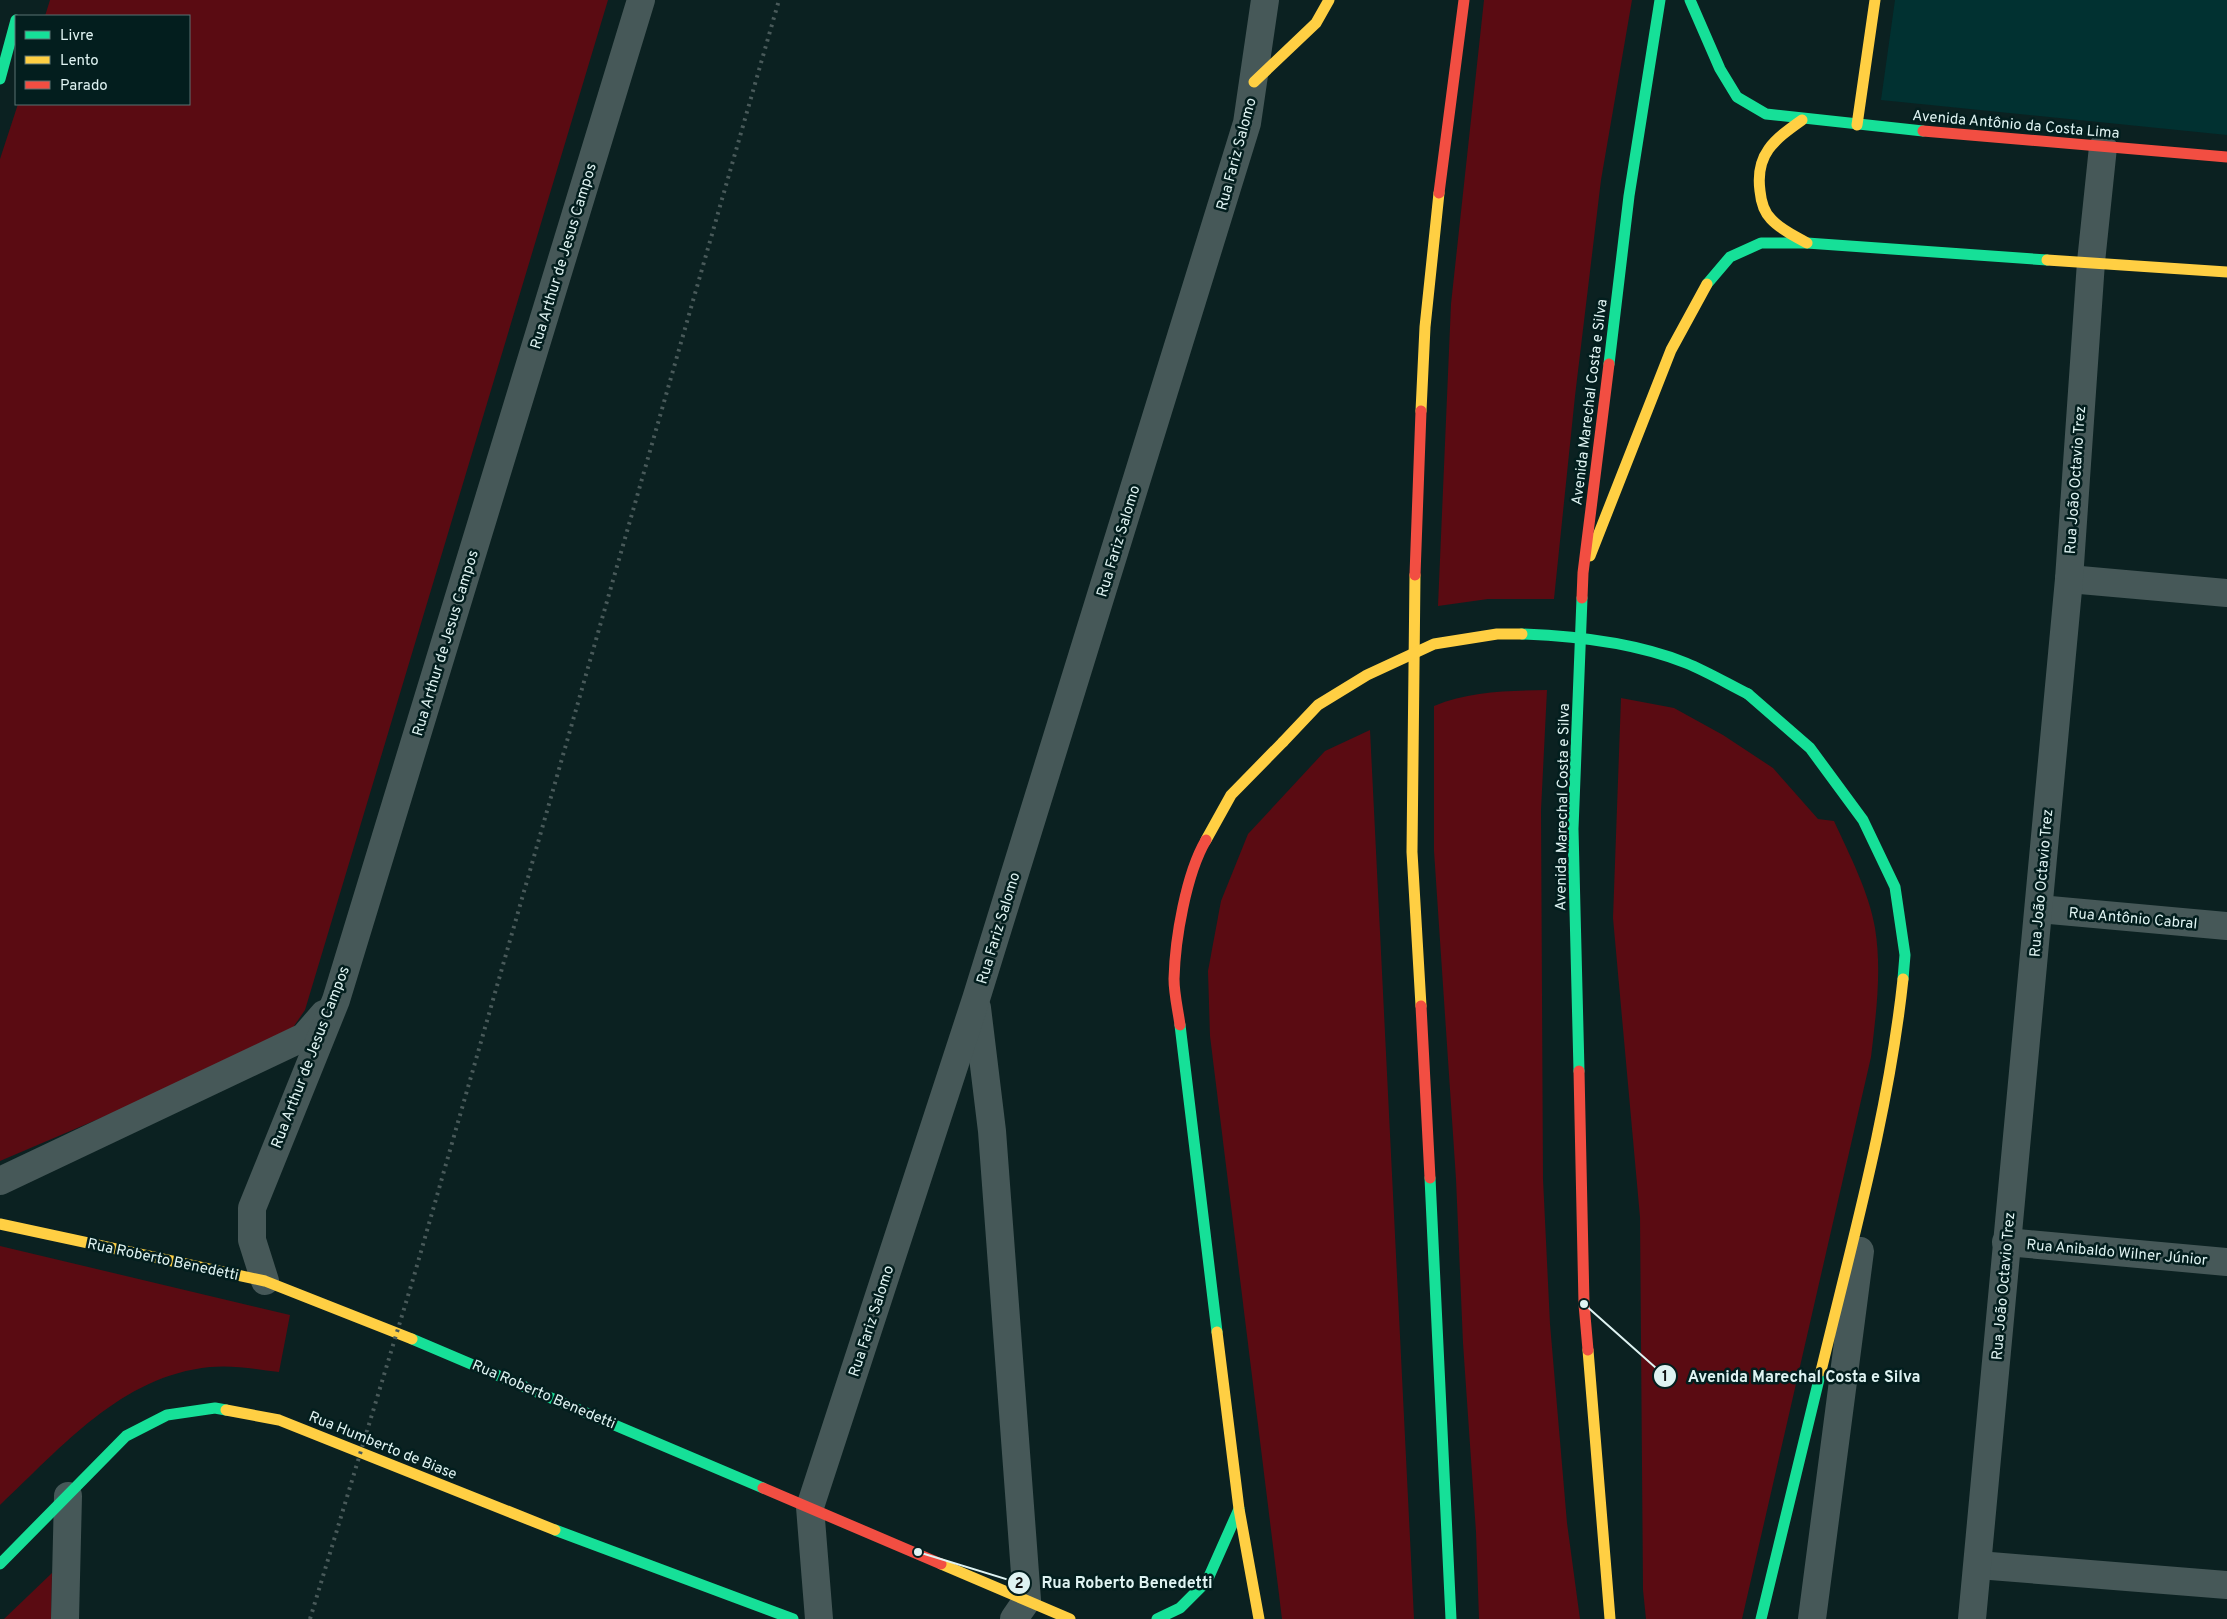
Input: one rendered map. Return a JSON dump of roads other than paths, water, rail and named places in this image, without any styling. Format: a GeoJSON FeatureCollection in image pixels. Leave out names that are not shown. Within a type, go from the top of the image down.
{"type":"FeatureCollection","features":[{"type":"Feature","properties":{"kind":"main road"},"geometry":{"type":"LineString","coordinates":[[1254,82],[1316,23],[1328,0]]}},
{"type":"Feature","properties":{"kind":"main road"},"geometry":{"type":"LineString","coordinates":[[1451,1619],[1429,1148],[1412,852],[1412,729],[1416,535],[1425,327],[1443,157],[1464,0]]}},
{"type":"Feature","properties":{"kind":"main road","name":"Avenida Marechal Costa e Silva"},"geometry":{"type":"LineString","coordinates":[[1610,1619],[1585,1314],[1573,829],[1583,573],[1629,196],[1660,0]]}},
{"type":"Feature","properties":{"kind":"main road","name":"Avenida Antônio da Costa Lima"},"geometry":{"type":"LineString","coordinates":[[1690,0],[1720,69],[1738,97],[1766,114],[1802,120],[2227,157]]}},
{"type":"Feature","properties":{"kind":"main road"},"geometry":{"type":"LineString","coordinates":[[1857,125],[1875,0]]}},
{"type":"Feature","properties":{"kind":"main road"},"geometry":{"type":"LineString","coordinates":[[0,79],[15,24]]}},
{"type":"Feature","properties":{"kind":"main road"},"geometry":{"type":"LineString","coordinates":[[1802,120],[1774,140],[1762,155],[1757,180],[1763,207],[1774,222],[1807,243]]}},
{"type":"Feature","properties":{"kind":"main road"},"geometry":{"type":"LineString","coordinates":[[1583,573],[1671,350],[1703,288],[1730,257],[1762,243],[1807,243],[2227,272]]}},
{"type":"Feature","properties":{"kind":"main road"},"geometry":{"type":"LineString","coordinates":[[1259,1619],[1239,1510],[1174,980],[1183,909],[1199,852],[1231,796],[1318,705],[1367,675],[1434,644],[1497,634],[1548,635],[1624,645],[1686,663],[1748,694],[1810,748],[1863,820],[1894,887],[1905,955],[1899,1016],[1872,1157],[1761,1619]]}},
{"type":"Feature","properties":{"kind":"main road","name":"Rua Roberto Benedetti"},"geometry":{"type":"LineString","coordinates":[[0,1224],[265,1281],[471,1363],[810,1507],[1021,1610],[1070,1619]]}},
{"type":"Feature","properties":{"kind":"main road","name":"Rua Humberto de Biase"},"geometry":{"type":"LineString","coordinates":[[0,1564],[126,1436],[167,1415],[214,1408],[279,1420],[568,1535],[793,1619]]}},
{"type":"Feature","properties":{"kind":"main road"},"geometry":{"type":"LineString","coordinates":[[1157,1619],[1180,1608],[1207,1581],[1239,1510]]}},
{"type":"Feature","properties":{"kind":"street","name":"Rua Arthur de Jesus Campos"},"geometry":{"type":"LineString","coordinates":[[265,1281],[252,1240],[252,1208],[336,1000],[641,0]]}},
{"type":"Feature","properties":{"kind":"street","name":"Rua Fariz Salomo"},"geometry":{"type":"LineString","coordinates":[[819,1619],[810,1507],[976,999],[1247,123],[1265,0]]}},
{"type":"Feature","properties":{"kind":"street","name":"Rua João Octavio Trez"},"geometry":{"type":"LineString","coordinates":[[1972,1619],[2006,1242],[2039,909],[2068,579],[2091,262],[2103,146]]}},
{"type":"Feature","properties":{"kind":"street"},"geometry":{"type":"LineString","coordinates":[[2068,579],[2227,594]]}},
{"type":"Feature","properties":{"kind":"street","name":"Rua Antônio Cabral"},"geometry":{"type":"LineString","coordinates":[[2039,909],[2227,926]]}},
{"type":"Feature","properties":{"kind":"street","name":"Rua Fariz Salomo"},"geometry":{"type":"LineString","coordinates":[[976,999],[992,1131],[1021,1610]]}},
{"type":"Feature","properties":{"kind":"street"},"geometry":{"type":"LineString","coordinates":[[0,1181],[304,1037],[336,1000]]}},
{"type":"Feature","properties":{"kind":"street"},"geometry":{"type":"LineString","coordinates":[[1812,1619],[1872,1157]]}},
{"type":"Feature","properties":{"kind":"street","name":"Rua Anibaldo Wilner Júnior"},"geometry":{"type":"LineString","coordinates":[[2006,1242],[2227,1262]]}},
{"type":"Feature","properties":{"kind":"street"},"geometry":{"type":"LineString","coordinates":[[65,1619],[68,1496]]}},
{"type":"Feature","properties":{"kind":"street"},"geometry":{"type":"LineString","coordinates":[[1978,1565],[2227,1585]]}},
{"type":"Feature","properties":{"kind":"railway"},"geometry":{"type":"LineString","coordinates":[[310,1619],[414,1276],[779,0]]}},
{"type":"Feature","properties":{"kind":"place","name":"Avenida Marechal Costa e Silva"},"geometry":{"type":"Point","coordinates":[1584,1304]}},
{"type":"Feature","properties":{"kind":"place","name":"Rua Roberto Benedetti"},"geometry":{"type":"Point","coordinates":[918,1552]}}]}
